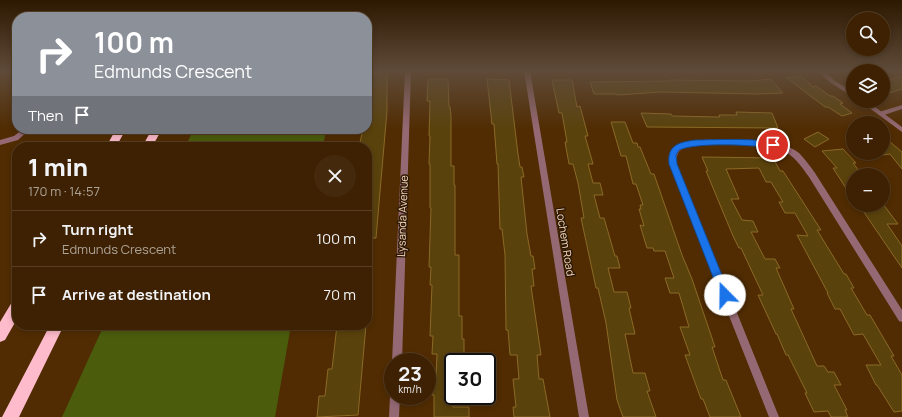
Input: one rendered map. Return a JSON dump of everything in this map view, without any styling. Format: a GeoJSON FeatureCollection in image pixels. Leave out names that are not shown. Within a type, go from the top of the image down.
{"type":"FeatureCollection","features":[{"type":"Feature","properties":{"kind":"highway"},"geometry":{"type":"LineString","coordinates":[[0,335],[12,315]]}},
{"type":"Feature","properties":{"kind":"highway"},"geometry":{"type":"LineString","coordinates":[[10,417],[54,330]]}},
{"type":"Feature","properties":{"kind":"street","name":"Lysanda Avenue"},"geometry":{"type":"LineString","coordinates":[[396,353],[407,90]]}},
{"type":"Feature","properties":{"kind":"street","name":"Lochem Road"},"geometry":{"type":"LineString","coordinates":[[530,90],[584,417]]}},
{"type":"Feature","properties":{"kind":"street"},"geometry":{"type":"LineString","coordinates":[[881,114],[902,107]]}},
{"type":"Feature","properties":{"kind":"street"},"geometry":{"type":"LineString","coordinates":[[872,108],[902,130]]}},
{"type":"Feature","properties":{"kind":"street"},"geometry":{"type":"LineString","coordinates":[[0,143],[16,138],[21,134]]}},
{"type":"Feature","properties":{"kind":"street"},"geometry":{"type":"LineString","coordinates":[[774,417],[673,164],[672,155],[676,148],[686,144],[696,143],[759,143],[773,145],[792,152],[803,162],[812,175],[902,318]]}},
{"type":"Feature","properties":{"kind":"street"},"geometry":{"type":"LineString","coordinates":[[394,417],[395,405]]}},
{"type":"Feature","properties":{"kind":"green space"},"geometry":{"type":"Polygon","coordinates":[[[192,134],[325,134],[324,142],[188,142],[192,134]]]}},
{"type":"Feature","properties":{"kind":"green space"},"geometry":{"type":"Polygon","coordinates":[[[102,330],[290,330],[275,417],[62,417],[102,330]]]}},
{"type":"Feature","properties":{"kind":"building"},"geometry":{"type":"Polygon","coordinates":[[[372,90],[387,90],[387,111],[376,238],[372,238],[372,142],[360,142],[362,134],[372,134],[372,90]]]}},
{"type":"Feature","properties":{"kind":"building"},"geometry":{"type":"Polygon","coordinates":[[[427,90],[448,90],[451,116],[451,166],[454,166],[455,185],[455,255],[459,255],[459,316],[462,316],[462,339],[464,339],[464,353],[444,353],[444,405],[453,405],[453,407],[469,407],[469,417],[434,417],[434,405],[436,405],[437,354],[432,353],[433,336],[430,336],[432,285],[430,285],[431,267],[429,267],[431,208],[429,164],[430,101],[427,101],[427,90]]]}},
{"type":"Feature","properties":{"kind":"building"},"geometry":{"type":"Polygon","coordinates":[[[488,90],[510,90],[520,167],[522,167],[524,177],[521,177],[527,234],[535,269],[532,269],[534,286],[531,286],[541,355],[537,355],[539,379],[543,379],[550,417],[514,417],[513,407],[516,407],[513,379],[519,379],[517,355],[510,355],[508,330],[506,330],[505,255],[502,229],[500,229],[498,164],[494,124],[492,124],[488,90]]]}},
{"type":"Feature","properties":{"kind":"building"},"geometry":{"type":"Polygon","coordinates":[[[554,90],[574,90],[577,107],[580,106],[588,136],[585,136],[593,164],[588,164],[593,183],[600,183],[603,195],[594,195],[600,218],[604,218],[620,268],[608,268],[614,292],[627,292],[631,308],[629,308],[635,334],[625,334],[633,373],[645,373],[650,391],[647,391],[656,417],[623,417],[617,400],[606,323],[598,288],[596,288],[581,218],[584,218],[578,183],[573,164],[569,164],[562,113],[559,113],[554,90]]]}},
{"type":"Feature","properties":{"kind":"building"},"geometry":{"type":"Polygon","coordinates":[[[593,90],[781,90],[783,93],[757,94],[661,92],[617,95],[594,94],[593,90]]]}},
{"type":"Feature","properties":{"kind":"building"},"geometry":{"type":"Polygon","coordinates":[[[803,90],[822,90],[843,103],[840,104],[852,113],[842,116],[828,107],[825,107],[803,90]]]}},
{"type":"Feature","properties":{"kind":"building"},"geometry":{"type":"Polygon","coordinates":[[[736,112],[772,113],[778,128],[647,127],[641,113],[671,114],[672,116],[720,117],[719,115],[737,115],[736,112]]]}},
{"type":"Feature","properties":{"kind":"building"},"geometry":{"type":"Polygon","coordinates":[[[611,122],[625,122],[633,143],[637,143],[638,147],[640,147],[651,174],[654,174],[715,347],[712,347],[723,380],[726,380],[741,417],[710,417],[703,399],[701,399],[685,355],[690,355],[680,327],[689,327],[679,293],[670,293],[665,278],[674,278],[665,251],[654,251],[653,248],[647,248],[640,225],[644,226],[639,209],[641,209],[640,205],[643,205],[636,184],[633,184],[626,156],[621,156],[611,122]]]}},
{"type":"Feature","properties":{"kind":"building"},"geometry":{"type":"Polygon","coordinates":[[[818,132],[829,139],[815,147],[804,139],[818,132]]]}},
{"type":"Feature","properties":{"kind":"building"},"geometry":{"type":"Polygon","coordinates":[[[890,142],[902,152],[902,169],[890,154],[890,142]]]}},
{"type":"Feature","properties":{"kind":"building"},"geometry":{"type":"Polygon","coordinates":[[[843,149],[846,152],[846,160],[853,160],[856,163],[853,163],[857,168],[846,168],[846,188],[833,168],[837,168],[822,151],[843,149]]]}},
{"type":"Feature","properties":{"kind":"building"},"geometry":{"type":"Polygon","coordinates":[[[702,157],[773,158],[780,171],[783,171],[821,230],[817,230],[844,274],[846,274],[854,288],[851,288],[867,315],[870,315],[894,356],[891,356],[902,375],[902,411],[894,412],[876,385],[866,365],[881,365],[863,334],[854,335],[840,309],[835,309],[797,235],[808,236],[795,213],[785,213],[779,202],[783,202],[771,182],[766,182],[759,168],[726,169],[739,199],[731,199],[742,220],[753,221],[758,232],[751,232],[765,259],[775,259],[780,268],[776,268],[794,309],[791,309],[817,366],[824,366],[828,372],[834,372],[841,385],[834,385],[847,410],[845,410],[848,417],[831,417],[828,411],[814,412],[805,393],[807,393],[788,355],[786,355],[758,295],[763,295],[741,248],[739,248],[733,236],[706,171],[708,171],[702,157]]]}},
{"type":"Feature","properties":{"kind":"building"},"geometry":{"type":"Polygon","coordinates":[[[864,212],[889,212],[898,224],[887,224],[902,246],[902,268],[864,212]]]}},
{"type":"Feature","properties":{"kind":"building"},"geometry":{"type":"Polygon","coordinates":[[[336,330],[366,330],[358,415],[317,417],[319,396],[325,396],[328,369],[332,369],[336,330]]]}},
{"type":"Feature","properties":{"kind":"route"},"geometry":{"type":"LineString","coordinates":[[725,295],[673,164],[672,155],[676,148],[686,144],[696,143],[759,143],[773,145]]}}]}
